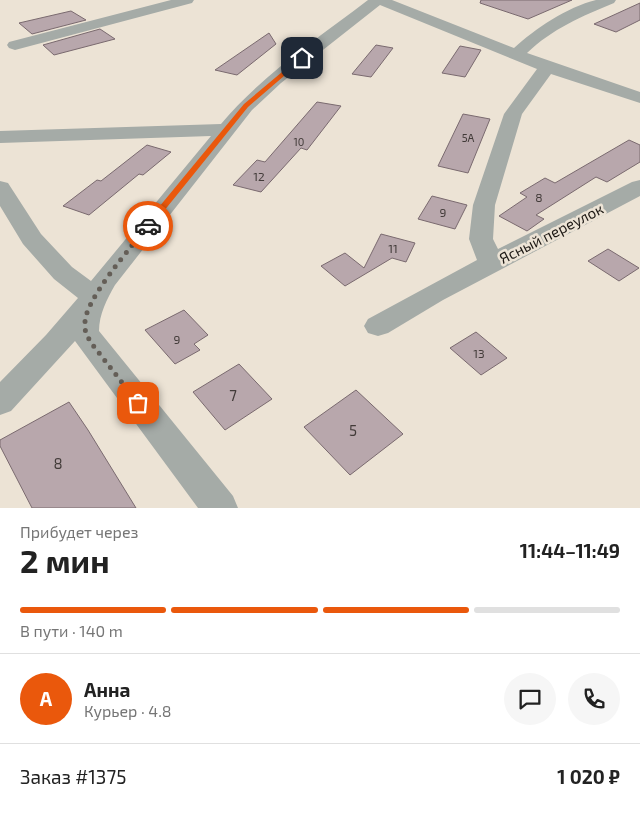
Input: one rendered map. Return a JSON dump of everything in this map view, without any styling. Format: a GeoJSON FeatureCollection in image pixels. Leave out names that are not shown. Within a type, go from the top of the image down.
{"type":"FeatureCollection","features":[{"type":"Feature","properties":{"kind":"street"},"geometry":{"type":"LineString","coordinates":[[15,45],[187,0]]}},
{"type":"Feature","properties":{"kind":"street"},"geometry":{"type":"LineString","coordinates":[[220,508],[85,333],[84,320],[106,279],[224,130],[246,106],[275,79],[379,0],[547,67],[640,98]]}},
{"type":"Feature","properties":{"kind":"street"},"geometry":{"type":"LineString","coordinates":[[516,55],[532,39],[556,22],[609,0]]}},
{"type":"Feature","properties":{"kind":"street","name":"Ясный переулок"},"geometry":{"type":"LineString","coordinates":[[547,67],[513,114],[484,205],[481,239],[491,263],[640,187]]}},
{"type":"Feature","properties":{"kind":"street"},"geometry":{"type":"LineString","coordinates":[[0,138],[224,130]]}},
{"type":"Feature","properties":{"kind":"street"},"geometry":{"type":"LineString","coordinates":[[0,188],[32,239],[63,273],[96,297]]}},
{"type":"Feature","properties":{"kind":"street"},"geometry":{"type":"LineString","coordinates":[[378,326],[434,292],[491,263]]}},
{"type":"Feature","properties":{"kind":"street"},"geometry":{"type":"LineString","coordinates":[[0,402],[29,373],[96,297]]}},
{"type":"Feature","properties":{"kind":"building"},"geometry":{"type":"Polygon","coordinates":[[[481,0],[572,0],[528,19],[480,3],[481,0]]]}},
{"type":"Feature","properties":{"kind":"building"},"geometry":{"type":"Polygon","coordinates":[[[640,3],[640,20],[616,32],[594,24],[640,3]]]}},
{"type":"Feature","properties":{"kind":"building"},"geometry":{"type":"Polygon","coordinates":[[[71,11],[86,20],[32,34],[19,23],[71,11]]]}},
{"type":"Feature","properties":{"kind":"building"},"geometry":{"type":"Polygon","coordinates":[[[100,29],[115,39],[54,55],[43,45],[100,29]]]}},
{"type":"Feature","properties":{"kind":"building"},"geometry":{"type":"Polygon","coordinates":[[[269,33],[276,44],[237,75],[215,70],[269,33]]]}},
{"type":"Feature","properties":{"kind":"building"},"geometry":{"type":"Polygon","coordinates":[[[376,45],[393,48],[371,77],[352,74],[376,45]]]}},
{"type":"Feature","properties":{"kind":"building"},"geometry":{"type":"Polygon","coordinates":[[[460,46],[481,50],[465,77],[442,73],[460,46]]]}},
{"type":"Feature","properties":{"kind":"building"},"geometry":{"type":"Polygon","coordinates":[[[317,102],[341,106],[307,150],[301,148],[261,192],[233,185],[257,160],[265,162],[317,102]]]}},
{"type":"Feature","properties":{"kind":"building"},"geometry":{"type":"Polygon","coordinates":[[[463,114],[490,119],[468,173],[438,166],[463,114]]]}},
{"type":"Feature","properties":{"kind":"building"},"geometry":{"type":"Polygon","coordinates":[[[629,140],[640,145],[640,162],[607,182],[596,177],[536,215],[544,219],[527,231],[499,216],[527,197],[520,193],[545,178],[555,183],[629,140]]]}},
{"type":"Feature","properties":{"kind":"building"},"geometry":{"type":"Polygon","coordinates":[[[147,145],[171,152],[143,175],[139,174],[89,215],[63,206],[97,180],[101,181],[147,145]]]}},
{"type":"Feature","properties":{"kind":"building"},"geometry":{"type":"Polygon","coordinates":[[[432,196],[467,205],[455,229],[418,219],[432,196]]]}},
{"type":"Feature","properties":{"kind":"building"},"geometry":{"type":"Polygon","coordinates":[[[381,234],[415,243],[406,262],[392,258],[345,286],[321,266],[345,253],[364,268],[381,234]]]}},
{"type":"Feature","properties":{"kind":"building"},"geometry":{"type":"Polygon","coordinates":[[[608,249],[639,268],[619,281],[588,261],[608,249]]]}},
{"type":"Feature","properties":{"kind":"building"},"geometry":{"type":"Polygon","coordinates":[[[184,310],[208,335],[194,344],[200,350],[175,364],[145,330],[184,310]]]}},
{"type":"Feature","properties":{"kind":"building"},"geometry":{"type":"Polygon","coordinates":[[[476,332],[507,358],[481,375],[450,348],[476,332]]]}},
{"type":"Feature","properties":{"kind":"building"},"geometry":{"type":"Polygon","coordinates":[[[239,364],[272,399],[225,430],[193,392],[239,364]]]}},
{"type":"Feature","properties":{"kind":"building"},"geometry":{"type":"Polygon","coordinates":[[[356,390],[403,434],[350,475],[304,427],[356,390]]]}},
{"type":"Feature","properties":{"kind":"building"},"geometry":{"type":"Polygon","coordinates":[[[69,402],[136,508],[32,508],[0,446],[0,440],[69,402]]]}},
{"type":"Feature","properties":{"kind":"way so far"},"geometry":{"type":"LineString","coordinates":[[138,403],[92,344],[85,333],[84,320],[106,279],[148,226]]}},
{"type":"Feature","properties":{"kind":"route"},"geometry":{"type":"LineString","coordinates":[[148,226],[224,130],[275,79],[302,58]]}}]}
